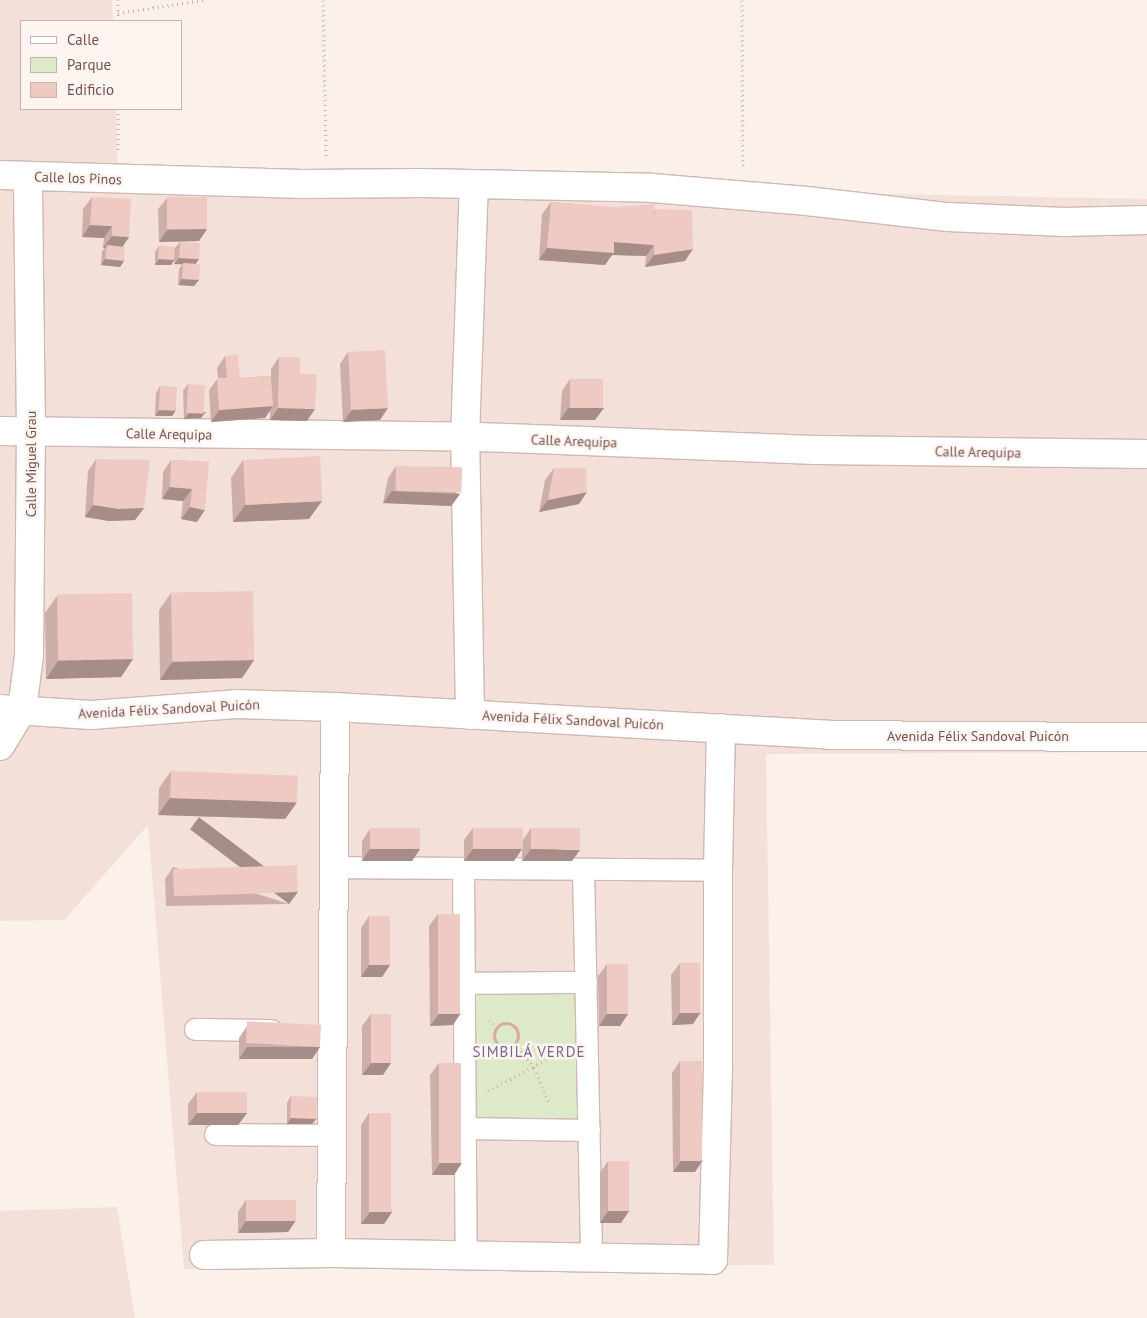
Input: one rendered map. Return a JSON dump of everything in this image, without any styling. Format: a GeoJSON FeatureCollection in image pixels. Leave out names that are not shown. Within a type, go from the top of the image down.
{"type":"FeatureCollection","features":[{"type":"Feature","properties":{"kind":"street","name":"Calle los Pinos"},"geometry":{"type":"LineString","coordinates":[[0,175],[157,181],[652,188],[948,217],[1064,222],[1147,220]]}},
{"type":"Feature","properties":{"kind":"street","name":"Calle Miguel Grau"},"geometry":{"type":"LineString","coordinates":[[0,746],[29,655],[31,432],[28,177]]}},
{"type":"Feature","properties":{"kind":"street"},"geometry":{"type":"LineString","coordinates":[[470,714],[465,438],[474,184]]}},
{"type":"Feature","properties":{"kind":"street","name":"Calle Arequipa"},"geometry":{"type":"LineString","coordinates":[[0,431],[465,438],[816,450],[1147,454]]}},
{"type":"Feature","properties":{"kind":"street","name":"Avenida Félix Sandoval Puicón"},"geometry":{"type":"LineString","coordinates":[[11,710],[91,715],[236,704],[470,714],[829,735],[1147,737]]}},
{"type":"Feature","properties":{"kind":"street"},"geometry":{"type":"LineString","coordinates":[[331,1253],[331,1135],[312,1031],[334,867],[335,707]]}},
{"type":"Feature","properties":{"kind":"street"},"geometry":{"type":"LineString","coordinates":[[204,1255],[331,1253],[466,1257],[713,1260],[718,1065],[718,870],[721,728]]}},
{"type":"Feature","properties":{"kind":"street"},"geometry":{"type":"LineString","coordinates":[[334,867],[718,870]]}},
{"type":"Feature","properties":{"kind":"street"},"geometry":{"type":"LineString","coordinates":[[462,869],[466,1257]]}},
{"type":"Feature","properties":{"kind":"street"},"geometry":{"type":"LineString","coordinates":[[583,870],[591,1258]]}},
{"type":"Feature","properties":{"kind":"street"},"geometry":{"type":"LineString","coordinates":[[464,983],[586,982]]}},
{"type":"Feature","properties":{"kind":"street"},"geometry":{"type":"LineString","coordinates":[[195,1030],[312,1031]]}},
{"type":"Feature","properties":{"kind":"street"},"geometry":{"type":"LineString","coordinates":[[464,1128],[589,1130]]}},
{"type":"Feature","properties":{"kind":"street"},"geometry":{"type":"LineString","coordinates":[[214,1134],[331,1135]]}},
{"type":"Feature","properties":{"kind":"path"},"geometry":{"type":"LineString","coordinates":[[118,0],[118,20]]}},
{"type":"Feature","properties":{"kind":"path"},"geometry":{"type":"LineString","coordinates":[[118,12],[203,0]]}},
{"type":"Feature","properties":{"kind":"path"},"geometry":{"type":"LineString","coordinates":[[323,0],[326,184]]}},
{"type":"Feature","properties":{"kind":"path"},"geometry":{"type":"LineString","coordinates":[[742,0],[743,196]]}},
{"type":"Feature","properties":{"kind":"path"},"geometry":{"type":"LineString","coordinates":[[118,110],[118,179]]}},
{"type":"Feature","properties":{"kind":"path"},"geometry":{"type":"LineString","coordinates":[[464,1099],[487,1091],[534,1068],[583,1036],[587,1019]]}},
{"type":"Feature","properties":{"kind":"path"},"geometry":{"type":"LineString","coordinates":[[510,1024],[516,1028],[518,1036],[515,1044],[504,1046],[497,1042],[494,1036],[499,1026],[510,1024]]}},
{"type":"Feature","properties":{"kind":"path"},"geometry":{"type":"LineString","coordinates":[[515,1044],[534,1068],[548,1099],[557,1130]]}},
{"type":"Feature","properties":{"kind":"shaded area"},"geometry":{"type":"Polygon","coordinates":[[[0,0],[112,0],[113,20],[20,20],[20,110],[116,110],[118,179],[1147,199],[1147,752],[766,754],[774,1265],[184,1269],[148,825],[64,920],[0,921],[0,0]]]}},
{"type":"Feature","properties":{"kind":"shaded area"},"geometry":{"type":"Polygon","coordinates":[[[117,1207],[135,1318],[0,1318],[0,1211],[117,1207]]]}},
{"type":"Feature","properties":{"kind":"green space"},"geometry":{"type":"Polygon","coordinates":[[[588,990],[590,1118],[473,1120],[471,992],[588,990]]]}},
{"type":"Feature","properties":{"kind":"building"},"geometry":{"type":"Polygon","coordinates":[[[92,197],[131,199],[129,237],[112,236],[112,226],[90,225],[92,197]]]}},
{"type":"Feature","properties":{"kind":"building"},"geometry":{"type":"Polygon","coordinates":[[[167,197],[207,197],[207,229],[167,229],[167,197]]]}},
{"type":"Feature","properties":{"kind":"building"},"geometry":{"type":"Polygon","coordinates":[[[551,202],[617,207],[654,204],[655,224],[655,209],[692,210],[693,249],[654,255],[654,245],[614,242],[614,253],[547,248],[551,202]]]}},
{"type":"Feature","properties":{"kind":"building"},"geometry":{"type":"Polygon","coordinates":[[[180,242],[200,243],[199,259],[179,258],[180,242]]]}},
{"type":"Feature","properties":{"kind":"building"},"geometry":{"type":"Polygon","coordinates":[[[107,245],[125,247],[123,261],[106,259],[107,245]]]}},
{"type":"Feature","properties":{"kind":"building"},"geometry":{"type":"Polygon","coordinates":[[[159,246],[175,247],[174,260],[158,259],[159,246]]]}},
{"type":"Feature","properties":{"kind":"building"},"geometry":{"type":"Polygon","coordinates":[[[183,263],[200,264],[199,280],[182,279],[183,263]]]}},
{"type":"Feature","properties":{"kind":"building"},"geometry":{"type":"Polygon","coordinates":[[[385,350],[388,408],[351,410],[348,352],[385,350]]]}},
{"type":"Feature","properties":{"kind":"building"},"geometry":{"type":"Polygon","coordinates":[[[238,355],[240,378],[271,376],[273,406],[219,410],[217,378],[227,378],[225,356],[238,355]]]}},
{"type":"Feature","properties":{"kind":"building"},"geometry":{"type":"Polygon","coordinates":[[[279,357],[300,357],[300,374],[317,374],[315,409],[278,408],[279,357]]]}},
{"type":"Feature","properties":{"kind":"building"},"geometry":{"type":"Polygon","coordinates":[[[570,379],[603,379],[603,408],[570,408],[570,379]]]}},
{"type":"Feature","properties":{"kind":"building"},"geometry":{"type":"Polygon","coordinates":[[[188,384],[205,385],[203,414],[186,413],[188,384]]]}},
{"type":"Feature","properties":{"kind":"building"},"geometry":{"type":"Polygon","coordinates":[[[160,386],[177,387],[176,411],[159,410],[160,386]]]}},
{"type":"Feature","properties":{"kind":"building"},"geometry":{"type":"Polygon","coordinates":[[[320,456],[322,501],[245,505],[243,460],[320,456]]]}},
{"type":"Feature","properties":{"kind":"building"},"geometry":{"type":"Polygon","coordinates":[[[96,459],[150,460],[144,508],[118,509],[93,505],[96,459]]]}},
{"type":"Feature","properties":{"kind":"building"},"geometry":{"type":"Polygon","coordinates":[[[171,460],[209,462],[205,510],[190,507],[192,489],[170,487],[171,460]]]}},
{"type":"Feature","properties":{"kind":"building"},"geometry":{"type":"Polygon","coordinates":[[[396,466],[462,467],[462,492],[396,491],[396,466]]]}},
{"type":"Feature","properties":{"kind":"building"},"geometry":{"type":"Polygon","coordinates":[[[554,468],[586,468],[587,492],[548,500],[554,468]]]}},
{"type":"Feature","properties":{"kind":"building"},"geometry":{"type":"Polygon","coordinates":[[[253,591],[254,660],[172,661],[171,592],[253,591]]]}},
{"type":"Feature","properties":{"kind":"building"},"geometry":{"type":"Polygon","coordinates":[[[132,593],[133,659],[58,660],[57,594],[132,593]]]}},
{"type":"Feature","properties":{"kind":"building"},"geometry":{"type":"Polygon","coordinates":[[[171,771],[298,775],[297,802],[170,798],[171,771]]]}},
{"type":"Feature","properties":{"kind":"building"},"geometry":{"type":"Polygon","coordinates":[[[370,828],[420,828],[420,849],[370,849],[370,828]]]}},
{"type":"Feature","properties":{"kind":"building"},"geometry":{"type":"Polygon","coordinates":[[[473,828],[523,828],[523,849],[473,849],[473,828]]]}},
{"type":"Feature","properties":{"kind":"building"},"geometry":{"type":"Polygon","coordinates":[[[531,828],[580,828],[580,849],[531,849],[531,828]]]}},
{"type":"Feature","properties":{"kind":"building"},"geometry":{"type":"Polygon","coordinates":[[[297,865],[298,892],[174,896],[173,869],[297,865]]]}},
{"type":"Feature","properties":{"kind":"building"},"geometry":{"type":"Polygon","coordinates":[[[438,914],[460,914],[460,1014],[438,1014],[438,914]]]}},
{"type":"Feature","properties":{"kind":"building"},"geometry":{"type":"Polygon","coordinates":[[[369,916],[390,916],[390,965],[369,965],[369,916]]]}},
{"type":"Feature","properties":{"kind":"building"},"geometry":{"type":"Polygon","coordinates":[[[680,963],[700,963],[700,1013],[680,1013],[680,963]]]}},
{"type":"Feature","properties":{"kind":"building"},"geometry":{"type":"Polygon","coordinates":[[[607,964],[628,964],[628,1014],[607,1014],[607,964]]]}},
{"type":"Feature","properties":{"kind":"building"},"geometry":{"type":"Polygon","coordinates":[[[371,1014],[391,1014],[391,1063],[371,1063],[371,1014]]]}},
{"type":"Feature","properties":{"kind":"building"},"geometry":{"type":"Polygon","coordinates":[[[247,1021],[321,1025],[320,1047],[246,1043],[247,1021]]]}},
{"type":"Feature","properties":{"kind":"building"},"geometry":{"type":"Polygon","coordinates":[[[680,1061],[702,1061],[702,1161],[680,1161],[680,1061]]]}},
{"type":"Feature","properties":{"kind":"building"},"geometry":{"type":"Polygon","coordinates":[[[439,1063],[461,1063],[461,1163],[439,1163],[439,1063]]]}},
{"type":"Feature","properties":{"kind":"building"},"geometry":{"type":"Polygon","coordinates":[[[197,1092],[247,1092],[247,1113],[197,1113],[197,1092]]]}},
{"type":"Feature","properties":{"kind":"building"},"geometry":{"type":"Polygon","coordinates":[[[291,1096],[317,1097],[316,1119],[290,1118],[291,1096]]]}},
{"type":"Feature","properties":{"kind":"building"},"geometry":{"type":"Polygon","coordinates":[[[369,1113],[391,1113],[391,1212],[369,1212],[369,1113]]]}},
{"type":"Feature","properties":{"kind":"building"},"geometry":{"type":"Polygon","coordinates":[[[608,1161],[629,1161],[629,1211],[608,1211],[608,1161]]]}},
{"type":"Feature","properties":{"kind":"building"},"geometry":{"type":"Polygon","coordinates":[[[246,1200],[296,1200],[296,1221],[246,1221],[246,1200]]]}},
{"type":"Feature","properties":{"kind":"district","name":"SIMBILÁ VERDE"},"geometry":{"type":"Point","coordinates":[529,1052]}}]}
